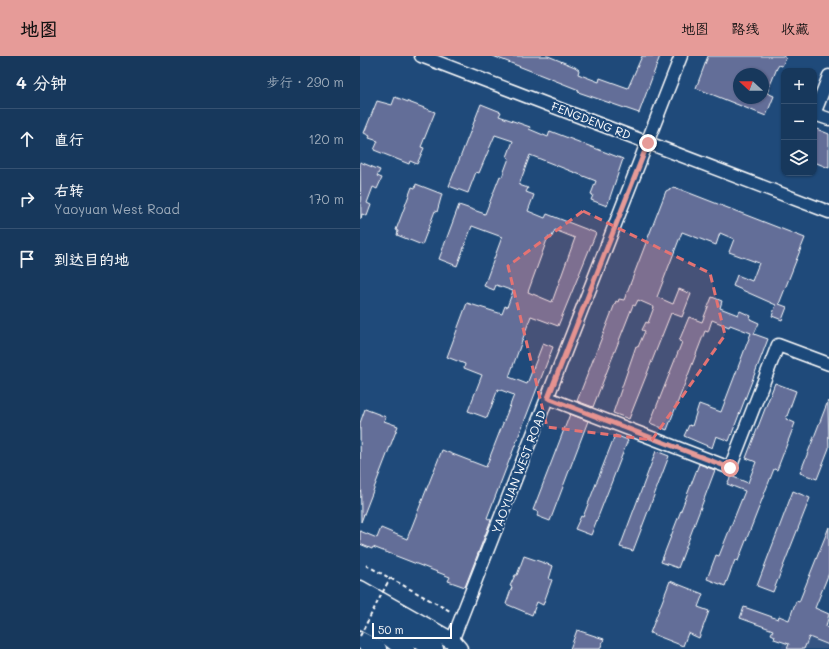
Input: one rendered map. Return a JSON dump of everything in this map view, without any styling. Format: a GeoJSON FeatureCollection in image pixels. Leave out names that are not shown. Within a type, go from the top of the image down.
{"type":"FeatureCollection","features":[{"type":"Feature","properties":{"kind":"highway"},"geometry":{"type":"LineString","coordinates":[[360,604],[386,635],[434,649]]}},
{"type":"Feature","properties":{"kind":"highway"},"geometry":{"type":"LineString","coordinates":[[360,620],[386,635],[405,649]]}},
{"type":"Feature","properties":{"kind":"main road"},"geometry":{"type":"LineString","coordinates":[[360,589],[456,645]]}},
{"type":"Feature","properties":{"kind":"main road"},"geometry":{"type":"LineString","coordinates":[[360,640],[386,635]]}},
{"type":"Feature","properties":{"kind":"street","name":"FENGDENG RD"},"geometry":{"type":"LineString","coordinates":[[421,56],[829,212]]}},
{"type":"Feature","properties":{"kind":"street","name":"YAOYUAN WEST ROAD"},"geometry":{"type":"LineString","coordinates":[[456,645],[548,398],[681,56]]}},
{"type":"Feature","properties":{"kind":"street"},"geometry":{"type":"LineString","coordinates":[[817,106],[829,76]]}},
{"type":"Feature","properties":{"kind":"street"},"geometry":{"type":"LineString","coordinates":[[817,115],[829,119]]}},
{"type":"Feature","properties":{"kind":"street"},"geometry":{"type":"LineString","coordinates":[[548,398],[730,468],[778,345],[829,364]]}},
{"type":"Feature","properties":{"kind":"path"},"geometry":{"type":"LineString","coordinates":[[366,565],[450,610]]}},
{"type":"Feature","properties":{"kind":"path"},"geometry":{"type":"LineString","coordinates":[[360,636],[390,578]]}},
{"type":"Feature","properties":{"kind":"highlighted area"},"geometry":{"type":"Polygon","coordinates":[[[583,211],[710,273],[725,335],[652,440],[547,427],[508,266],[583,211]]]}},
{"type":"Feature","properties":{"kind":"shaded area"},"geometry":{"type":"Polygon","coordinates":[[[796,613],[829,625],[829,649],[781,649],[796,613]]]}},
{"type":"Feature","properties":{"kind":"building"},"geometry":{"type":"Polygon","coordinates":[[[493,56],[548,56],[575,67],[579,70],[578,74],[599,82],[600,78],[628,88],[642,56],[660,56],[639,113],[578,92],[579,90],[493,56]]]}},
{"type":"Feature","properties":{"kind":"building"},"geometry":{"type":"Polygon","coordinates":[[[708,56],[783,56],[786,58],[782,66],[779,65],[777,68],[769,88],[769,68],[733,68],[733,103],[696,88],[708,56]]]}},
{"type":"Feature","properties":{"kind":"building"},"geometry":{"type":"Polygon","coordinates":[[[769,94],[774,96],[766,116],[736,104],[769,104],[769,94]]]}},
{"type":"Feature","properties":{"kind":"building"},"geometry":{"type":"Polygon","coordinates":[[[395,97],[435,112],[421,147],[424,148],[417,164],[410,161],[409,164],[374,150],[378,141],[369,138],[370,136],[364,133],[377,101],[392,105],[395,97]]]}},
{"type":"Feature","properties":{"kind":"building"},"geometry":{"type":"Polygon","coordinates":[[[481,104],[501,112],[499,116],[530,127],[529,129],[548,137],[550,131],[623,159],[607,206],[591,200],[593,195],[591,194],[596,181],[530,155],[519,185],[528,188],[526,192],[534,195],[528,211],[545,218],[547,214],[596,233],[558,326],[531,316],[509,377],[527,384],[543,343],[553,347],[487,518],[491,520],[465,587],[448,581],[450,577],[373,547],[372,549],[360,544],[360,531],[377,538],[381,528],[407,539],[442,450],[486,467],[514,395],[498,389],[487,418],[468,411],[482,375],[464,368],[465,364],[447,357],[467,303],[502,314],[505,306],[507,307],[513,291],[496,285],[494,290],[484,286],[502,237],[472,226],[457,266],[439,259],[459,205],[485,214],[500,176],[502,177],[513,141],[495,135],[479,173],[476,172],[468,193],[449,186],[481,104]],[[555,230],[551,239],[548,237],[528,292],[552,302],[575,238],[555,230]]]}},
{"type":"Feature","properties":{"kind":"building"},"geometry":{"type":"Polygon","coordinates":[[[817,129],[829,134],[829,168],[817,163],[817,129]]]}},
{"type":"Feature","properties":{"kind":"building"},"geometry":{"type":"Polygon","coordinates":[[[360,162],[380,170],[377,176],[382,178],[377,189],[373,187],[367,203],[371,205],[367,216],[362,214],[361,219],[360,162]]]}},
{"type":"Feature","properties":{"kind":"building"},"geometry":{"type":"Polygon","coordinates":[[[416,184],[442,194],[437,212],[435,211],[422,245],[397,235],[398,231],[396,230],[412,187],[415,188],[416,184]]]}},
{"type":"Feature","properties":{"kind":"building"},"geometry":{"type":"Polygon","coordinates":[[[674,187],[805,238],[779,304],[787,307],[782,320],[772,316],[776,305],[733,286],[737,275],[752,281],[759,263],[729,252],[734,239],[720,233],[716,245],[682,232],[657,297],[673,304],[679,289],[691,294],[682,317],[671,313],[629,419],[613,413],[636,346],[638,347],[645,331],[642,330],[646,322],[648,323],[654,307],[638,300],[635,306],[633,305],[593,407],[577,401],[616,301],[618,302],[619,299],[624,300],[666,191],[674,187]]]}},
{"type":"Feature","properties":{"kind":"building"},"geometry":{"type":"Polygon","coordinates":[[[712,297],[722,301],[720,308],[738,315],[740,311],[751,316],[750,319],[759,323],[754,334],[768,339],[729,441],[716,436],[712,448],[684,436],[689,425],[692,426],[699,404],[721,412],[751,333],[730,325],[729,327],[712,320],[708,332],[705,331],[667,430],[650,423],[682,342],[679,341],[689,317],[702,322],[712,297]]]}},
{"type":"Feature","properties":{"kind":"building"},"geometry":{"type":"Polygon","coordinates":[[[775,383],[796,391],[786,419],[795,423],[777,470],[774,469],[738,561],[735,560],[725,586],[707,579],[716,555],[719,556],[745,491],[727,484],[731,476],[748,483],[756,462],[746,458],[775,383]]]}},
{"type":"Feature","properties":{"kind":"building"},"geometry":{"type":"Polygon","coordinates":[[[828,401],[829,448],[817,479],[800,473],[828,401]]]}},
{"type":"Feature","properties":{"kind":"building"},"geometry":{"type":"Polygon","coordinates":[[[365,409],[386,417],[384,421],[398,426],[361,522],[360,423],[365,409]]]}},
{"type":"Feature","properties":{"kind":"building"},"geometry":{"type":"Polygon","coordinates":[[[570,414],[588,421],[550,521],[537,516],[539,512],[533,510],[570,414]]]}},
{"type":"Feature","properties":{"kind":"building"},"geometry":{"type":"Polygon","coordinates":[[[615,435],[628,440],[591,535],[575,529],[581,516],[583,517],[615,435]]]}},
{"type":"Feature","properties":{"kind":"building"},"geometry":{"type":"Polygon","coordinates":[[[656,451],[669,456],[633,551],[620,547],[656,451]]]}},
{"type":"Feature","properties":{"kind":"building"},"geometry":{"type":"Polygon","coordinates":[[[699,464],[715,470],[678,568],[661,562],[699,464]]]}},
{"type":"Feature","properties":{"kind":"building"},"geometry":{"type":"Polygon","coordinates":[[[793,491],[810,498],[773,592],[757,586],[793,491]]]}},
{"type":"Feature","properties":{"kind":"building"},"geometry":{"type":"Polygon","coordinates":[[[829,527],[829,573],[815,608],[829,614],[826,627],[829,628],[829,645],[809,637],[804,649],[787,649],[789,644],[774,639],[775,636],[771,634],[773,630],[740,618],[744,607],[778,619],[779,616],[789,620],[796,601],[799,602],[829,527]]]}},
{"type":"Feature","properties":{"kind":"building"},"geometry":{"type":"Polygon","coordinates":[[[524,556],[553,566],[549,579],[552,580],[543,605],[537,602],[532,615],[506,604],[512,587],[510,586],[515,575],[517,575],[524,556]]]}},
{"type":"Feature","properties":{"kind":"building"},"geometry":{"type":"Polygon","coordinates":[[[670,581],[703,594],[698,607],[709,611],[699,638],[688,633],[683,646],[650,633],[670,581]]]}},
{"type":"Feature","properties":{"kind":"building"},"geometry":{"type":"Polygon","coordinates":[[[577,630],[604,639],[600,649],[570,649],[577,630]]]}},
{"type":"Feature","properties":{"kind":"route"},"geometry":{"type":"LineString","coordinates":[[648,143],[548,398],[730,468]]}}]}
